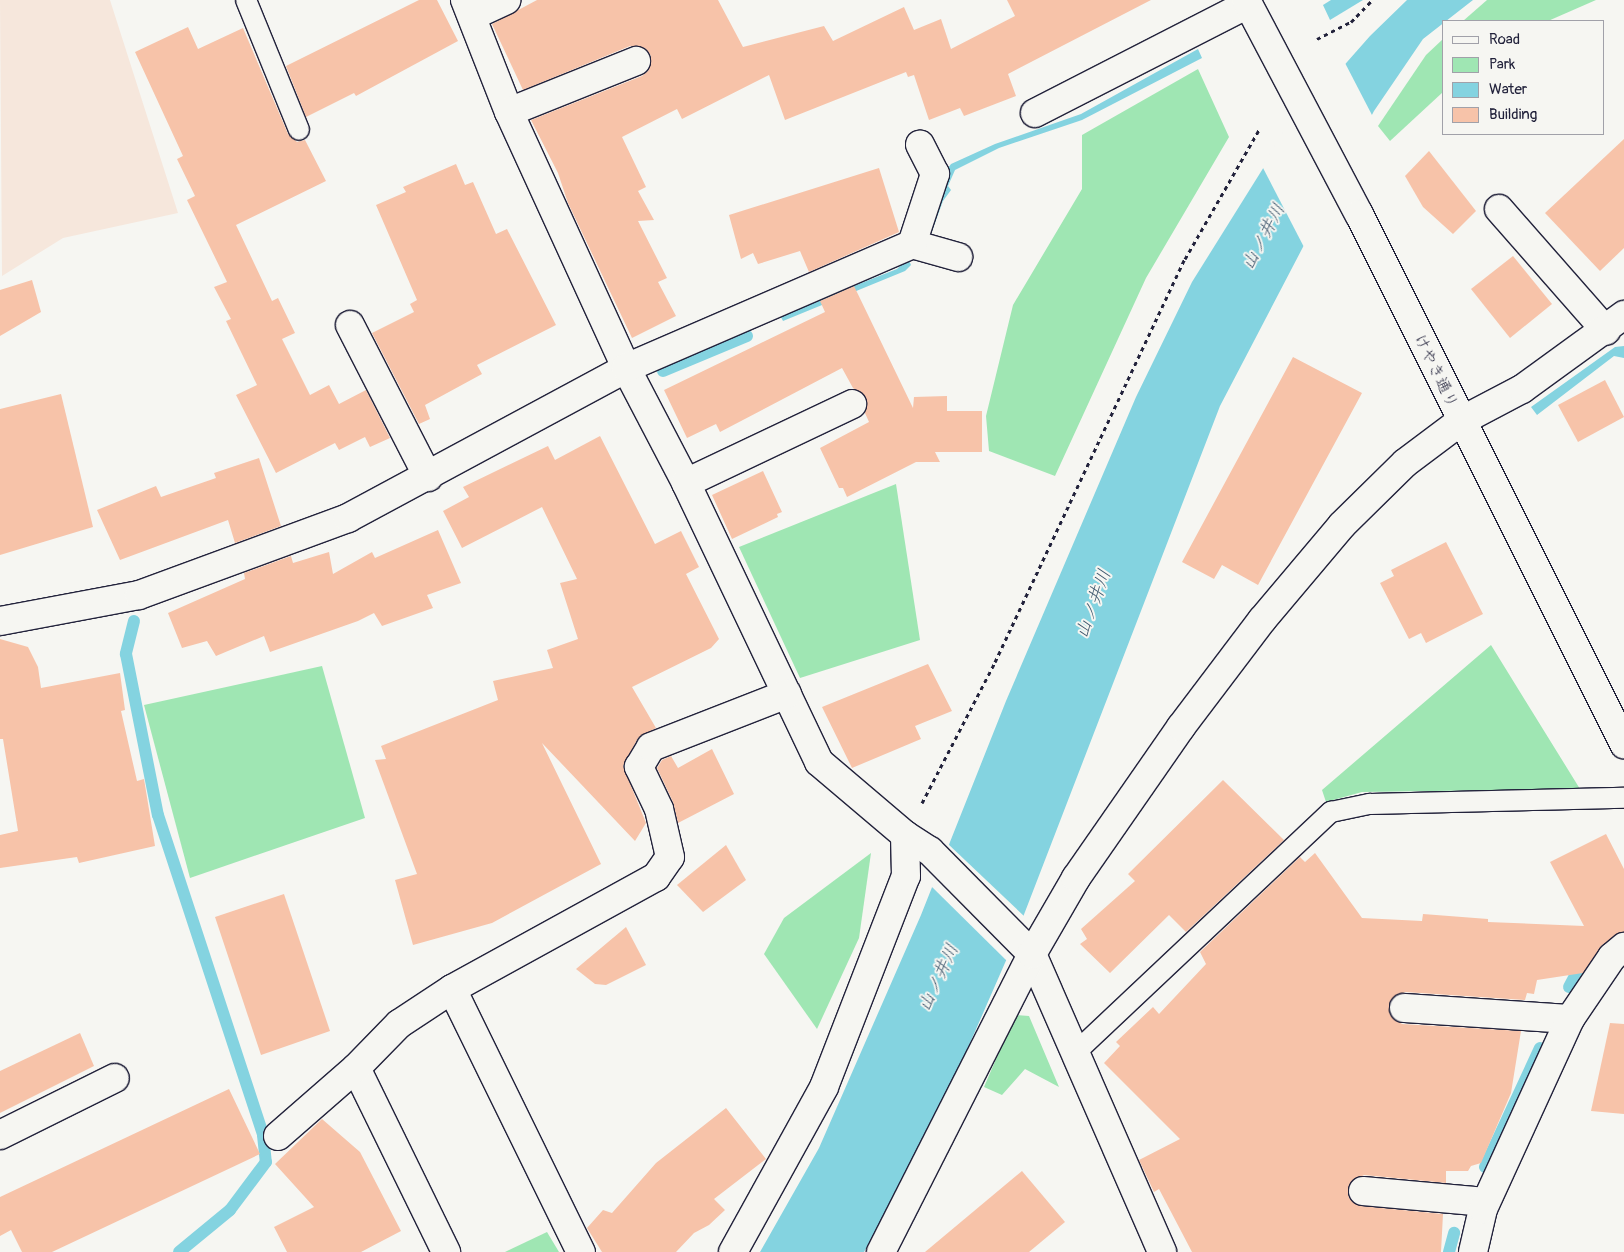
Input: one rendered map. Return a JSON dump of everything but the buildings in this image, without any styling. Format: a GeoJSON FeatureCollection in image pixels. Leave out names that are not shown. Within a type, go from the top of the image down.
{"type":"FeatureCollection","features":[{"type":"Feature","properties":{"kind":"street"},"geometry":{"type":"LineString","coordinates":[[508,0],[468,8],[509,112],[626,368],[686,483],[819,762],[906,835],[930,851],[1032,954],[1162,1252]]}},
{"type":"Feature","properties":{"kind":"street"},"geometry":{"type":"LineString","coordinates":[[1035,112],[1247,2]]}},
{"type":"Feature","properties":{"kind":"street","name":"けやき通り"},"geometry":{"type":"LineString","coordinates":[[1247,2],[1359,214],[1624,744]]}},
{"type":"Feature","properties":{"kind":"street"},"geometry":{"type":"LineString","coordinates":[[509,112],[636,61]]}},
{"type":"Feature","properties":{"kind":"street"},"geometry":{"type":"LineString","coordinates":[[912,244],[935,174],[920,145]]}},
{"type":"Feature","properties":{"kind":"street"},"geometry":{"type":"LineString","coordinates":[[881,1252],[1032,954],[1076,878],[1181,727],[1262,620],[1342,525],[1405,463],[1461,421],[1522,390],[1615,323],[1499,209]]}},
{"type":"Feature","properties":{"kind":"street"},"geometry":{"type":"LineString","coordinates":[[0,621],[138,595],[348,518],[428,477],[626,368],[912,244],[958,257]]}},
{"type":"Feature","properties":{"kind":"street"},"geometry":{"type":"LineString","coordinates":[[350,325],[428,477]]}},
{"type":"Feature","properties":{"kind":"street"},"geometry":{"type":"LineString","coordinates":[[686,483],[852,404]]}},
{"type":"Feature","properties":{"kind":"street"},"geometry":{"type":"LineString","coordinates":[[278,1136],[356,1068],[399,1024],[452,989],[656,877],[670,857],[658,809],[639,767],[651,747],[787,694]]}},
{"type":"Feature","properties":{"kind":"street"},"geometry":{"type":"LineString","coordinates":[[733,1252],[824,1087],[906,876],[906,835]]}},
{"type":"Feature","properties":{"kind":"street"},"geometry":{"type":"LineString","coordinates":[[1473,1252],[1486,1202],[1570,1019],[1612,957],[1624,947]]}},
{"type":"Feature","properties":{"kind":"street"},"geometry":{"type":"LineString","coordinates":[[452,989],[581,1252]]}},
{"type":"Feature","properties":{"kind":"street"},"geometry":{"type":"LineString","coordinates":[[1404,1008],[1570,1019]]}},
{"type":"Feature","properties":{"kind":"street"},"geometry":{"type":"LineString","coordinates":[[356,1068],[446,1252]]}},
{"type":"Feature","properties":{"kind":"street"},"geometry":{"type":"LineString","coordinates":[[0,1134],[115,1078]]}},
{"type":"Feature","properties":{"kind":"street"},"geometry":{"type":"LineString","coordinates":[[1363,1192],[1486,1202]]}},
{"type":"Feature","properties":{"kind":"lane"},"geometry":{"type":"LineString","coordinates":[[246,0],[299,130]]}},
{"type":"Feature","properties":{"kind":"lane"},"geometry":{"type":"LineString","coordinates":[[1075,1053],[1331,812],[1370,804],[1624,798]]}},
{"type":"Feature","properties":{"kind":"path"},"geometry":{"type":"LineString","coordinates":[[1317,39],[1351,22],[1372,0]]}},
{"type":"Feature","properties":{"kind":"path"},"geometry":{"type":"LineString","coordinates":[[906,835],[994,662],[1185,259],[1260,128]]}},
{"type":"Feature","properties":{"kind":"shaded area"},"geometry":{"type":"Polygon","coordinates":[[[0,0],[110,0],[178,213],[63,238],[2,276],[0,0]]]}},
{"type":"Feature","properties":{"kind":"green space"},"geometry":{"type":"Polygon","coordinates":[[[1487,0],[1596,0],[1550,20],[1464,20],[1487,0]]]}},
{"type":"Feature","properties":{"kind":"green space"},"geometry":{"type":"Polygon","coordinates":[[[1442,40],[1442,93],[1390,141],[1378,126],[1426,55],[1442,40]]]}},
{"type":"Feature","properties":{"kind":"green space"},"geometry":{"type":"Polygon","coordinates":[[[1198,69],[1229,137],[1146,278],[1055,476],[989,451],[986,416],[1013,305],[1082,189],[1082,135],[1198,69]]]}},
{"type":"Feature","properties":{"kind":"green space"},"geometry":{"type":"Polygon","coordinates":[[[896,484],[920,640],[800,678],[739,547],[896,484]]]}},
{"type":"Feature","properties":{"kind":"green space"},"geometry":{"type":"Polygon","coordinates":[[[1491,645],[1580,789],[1362,792],[1326,802],[1322,790],[1491,645]]]}},
{"type":"Feature","properties":{"kind":"green space"},"geometry":{"type":"Polygon","coordinates":[[[322,666],[365,818],[190,878],[144,705],[322,666]]]}},
{"type":"Feature","properties":{"kind":"green space"},"geometry":{"type":"Polygon","coordinates":[[[871,853],[859,938],[817,1029],[764,954],[784,918],[871,853]]]}},
{"type":"Feature","properties":{"kind":"green space"},"geometry":{"type":"Polygon","coordinates":[[[1015,1015],[1029,1016],[1059,1087],[1025,1069],[1002,1095],[984,1087],[1015,1015]]]}},
{"type":"Feature","properties":{"kind":"green space"},"geometry":{"type":"Polygon","coordinates":[[[547,1232],[559,1252],[505,1252],[547,1232]]]}},
{"type":"Feature","properties":{"kind":"water"},"geometry":{"type":"Polygon","coordinates":[[[1331,0],[1363,0],[1330,20],[1323,5],[1331,0]]]}},
{"type":"Feature","properties":{"kind":"water","name":"山ノ井川"},"geometry":{"type":"Polygon","coordinates":[[[1407,0],[1473,0],[1447,20],[1442,20],[1442,24],[1423,39],[1374,111],[1220,406],[1008,956],[942,1107],[864,1252],[760,1252],[819,1148],[921,915],[1006,701],[1136,397],[1192,282],[1287,130],[1370,36],[1407,0]]]}},
{"type":"Feature","properties":{"kind":"water"},"geometry":{"type":"Polygon","coordinates":[[[1198,49],[1202,58],[1082,120],[999,148],[955,170],[948,186],[951,190],[943,201],[930,237],[925,235],[944,174],[951,164],[995,144],[1081,114],[1198,49]]]}},
{"type":"Feature","properties":{"kind":"water"},"geometry":{"type":"Polygon","coordinates":[[[908,258],[911,265],[905,271],[783,321],[780,315],[897,269],[908,258]]]}},
{"type":"Feature","properties":{"kind":"water"},"geometry":{"type":"Polygon","coordinates":[[[1624,346],[1624,358],[1614,356],[1537,415],[1531,407],[1615,347],[1624,346]]]}},
{"type":"Feature","properties":{"kind":"pier"},"geometry":{"type":"Polygon","coordinates":[[[1344,61],[1373,117],[1306,251],[1262,166],[1285,129],[1344,61]]]}},
{"type":"Feature","properties":{"kind":"pier"},"geometry":{"type":"Polygon","coordinates":[[[947,843],[1025,917],[1008,962],[930,885],[947,843]]]}},
{"type":"Feature","properties":{"kind":"waterway"},"geometry":{"type":"LineString","coordinates":[[663,371],[747,336]]}},
{"type":"Feature","properties":{"kind":"waterway"},"geometry":{"type":"LineString","coordinates":[[134,621],[126,654],[158,815],[263,1135],[266,1162],[230,1210],[179,1252]]}},
{"type":"Feature","properties":{"kind":"waterway"},"geometry":{"type":"LineString","coordinates":[[1569,987],[1584,959]]}},
{"type":"Feature","properties":{"kind":"waterway"},"geometry":{"type":"LineString","coordinates":[[1485,1167],[1540,1048]]}},
{"type":"Feature","properties":{"kind":"waterway"},"geometry":{"type":"LineString","coordinates":[[1449,1252],[1454,1233]]}}]}
